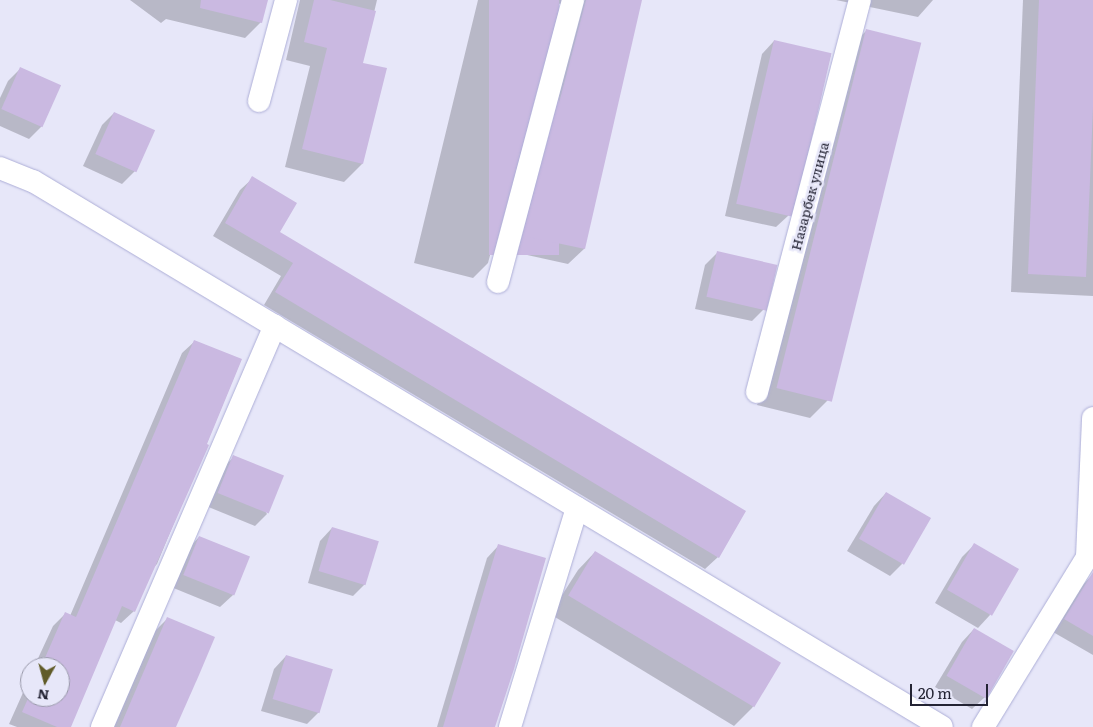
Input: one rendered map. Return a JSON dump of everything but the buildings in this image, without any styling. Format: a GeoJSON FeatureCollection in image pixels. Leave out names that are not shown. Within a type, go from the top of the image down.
{"type":"FeatureCollection","features":[{"type":"Feature","properties":{"kind":"street"},"geometry":{"type":"LineString","coordinates":[[259,101],[286,0]]}},
{"type":"Feature","properties":{"kind":"street"},"geometry":{"type":"LineString","coordinates":[[498,282],[573,0]]}},
{"type":"Feature","properties":{"kind":"street","name":"Назарбек улица"},"geometry":{"type":"LineString","coordinates":[[757,392],[860,0]]}},
{"type":"Feature","properties":{"kind":"street"},"geometry":{"type":"LineString","coordinates":[[0,168],[33,180],[942,727]]}},
{"type":"Feature","properties":{"kind":"street"},"geometry":{"type":"LineString","coordinates":[[102,727],[275,326]]}},
{"type":"Feature","properties":{"kind":"street"},"geometry":{"type":"LineString","coordinates":[[983,727],[1087,557],[1093,418]]}},
{"type":"Feature","properties":{"kind":"street"},"geometry":{"type":"LineString","coordinates":[[510,727],[577,508]]}}]}
